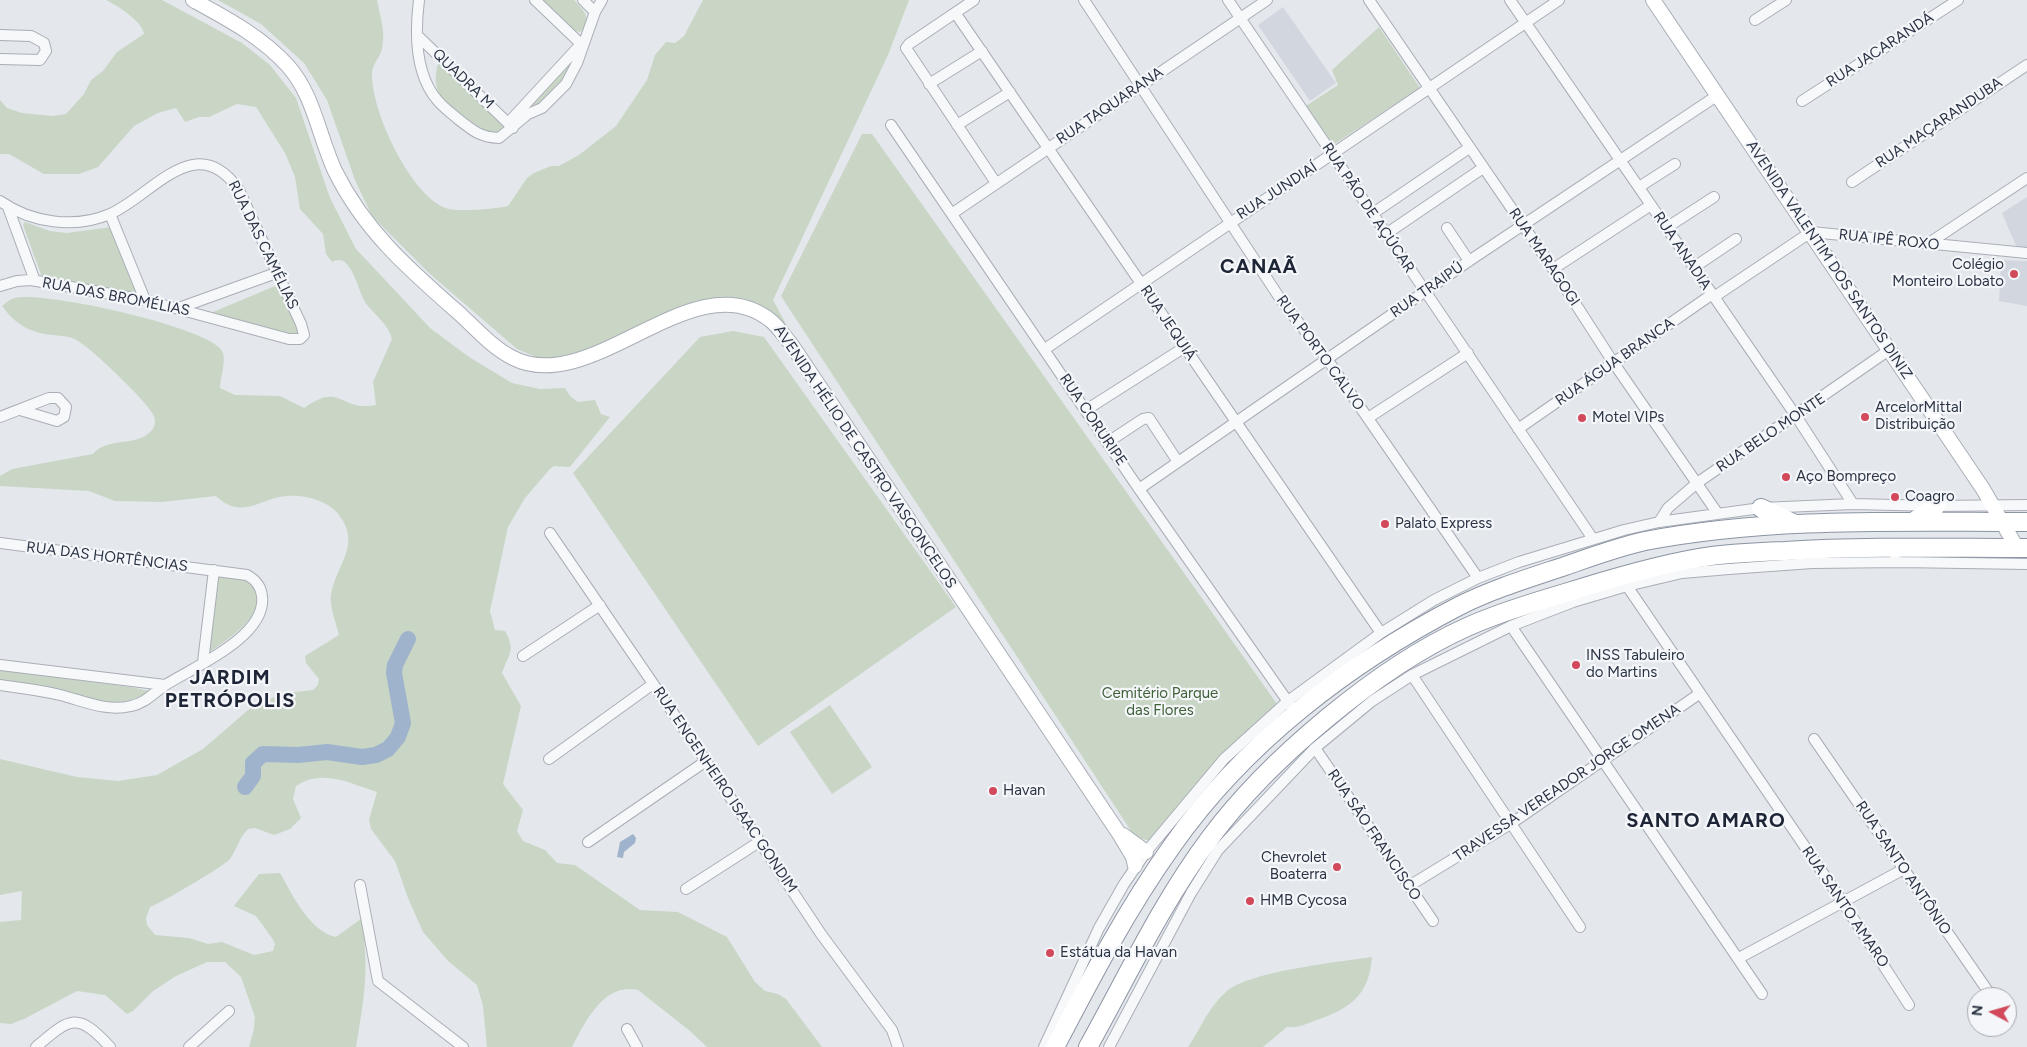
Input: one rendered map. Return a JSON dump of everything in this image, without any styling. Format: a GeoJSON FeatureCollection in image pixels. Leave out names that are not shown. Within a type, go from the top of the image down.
{"type":"FeatureCollection","features":[{"type":"Feature","properties":{"kind":"highway"},"geometry":{"type":"LineString","coordinates":[[1913,522],[1936,506]]}},
{"type":"Feature","properties":{"kind":"highway"},"geometry":{"type":"LineString","coordinates":[[1761,508],[1797,525]]}},
{"type":"Feature","properties":{"kind":"highway"},"geometry":{"type":"LineString","coordinates":[[1051,1046],[1120,928],[1173,844],[1292,707],[1410,633],[1459,606],[1516,582],[1646,541],[1728,529],[1864,521],[2027,522]]}},
{"type":"Feature","properties":{"kind":"highway"},"geometry":{"type":"LineString","coordinates":[[1088,1047],[1181,882],[1209,838],[1238,804],[1307,736],[1371,686],[1417,655],[1464,628],[1502,612],[1620,576],[1699,557],[1856,547],[2022,548]]}},
{"type":"Feature","properties":{"kind":"street","name":"AVENIDA HÉLIO DE CASTRO VASCONCELOS"},"geometry":{"type":"LineString","coordinates":[[193,0],[246,30],[289,67],[306,93],[335,170],[354,206],[372,231],[444,300],[501,351],[514,359],[543,365],[579,359],[685,312],[711,305],[752,310],[769,319],[791,344],[1118,832],[1133,857],[1135,866]]}},
{"type":"Feature","properties":{"kind":"street","name":"QUADRA M"},"geometry":{"type":"LineString","coordinates":[[419,0],[418,36],[424,75],[437,100],[468,127],[484,137],[499,138],[581,44],[590,30]]}},
{"type":"Feature","properties":{"kind":"street"},"geometry":{"type":"LineString","coordinates":[[536,0],[581,44]]}},
{"type":"Feature","properties":{"kind":"street"},"geometry":{"type":"LineString","coordinates":[[583,0],[595,12]]}},
{"type":"Feature","properties":{"kind":"street","name":"QUADRA M"},"geometry":{"type":"LineString","coordinates":[[511,125],[542,108],[566,84],[590,30],[595,12],[602,0]]}},
{"type":"Feature","properties":{"kind":"street"},"geometry":{"type":"LineString","coordinates":[[974,0],[907,46],[907,50],[996,183]]}},
{"type":"Feature","properties":{"kind":"street","name":"RUA PORTO CALVO"},"geometry":{"type":"LineString","coordinates":[[1084,0],[1139,87],[1281,300],[1368,418],[1478,578]]}},
{"type":"Feature","properties":{"kind":"street","name":"RUA PÃO DE AÇÚCAR"},"geometry":{"type":"LineString","coordinates":[[1228,0],[1593,539]]}},
{"type":"Feature","properties":{"kind":"street","name":"RUA TAQUARANA"},"geometry":{"type":"LineString","coordinates":[[953,213],[1267,0]]}},
{"type":"Feature","properties":{"kind":"street","name":"RUA MARAGOGI"},"geometry":{"type":"LineString","coordinates":[[1369,0],[1718,514]]}},
{"type":"Feature","properties":{"kind":"street","name":"RUA ANADIA"},"geometry":{"type":"LineString","coordinates":[[1510,0],[1796,416],[1854,504]]}},
{"type":"Feature","properties":{"kind":"street","name":"RUA JUNDIAÍ"},"geometry":{"type":"LineString","coordinates":[[1045,349],[1229,222],[1332,155],[1559,0]]}},
{"type":"Feature","properties":{"kind":"street","name":"AVENIDA VALENTIM DOS SANTOS DINIZ"},"geometry":{"type":"LineString","coordinates":[[1653,0],[2022,548]]}},
{"type":"Feature","properties":{"kind":"street"},"geometry":{"type":"LineString","coordinates":[[1755,20],[1786,0]]}},
{"type":"Feature","properties":{"kind":"street","name":"RUA JACARANDÁ"},"geometry":{"type":"LineString","coordinates":[[1802,101],[1958,0]]}},
{"type":"Feature","properties":{"kind":"street","name":"RUA JEQUIÁ"},"geometry":{"type":"LineString","coordinates":[[956,14],[1381,633]]}},
{"type":"Feature","properties":{"kind":"street"},"geometry":{"type":"LineString","coordinates":[[0,35],[31,36],[46,46],[44,57],[40,60],[0,59]]}},
{"type":"Feature","properties":{"kind":"street","name":"QUADRA M"},"geometry":{"type":"LineString","coordinates":[[418,36],[511,125]]}},
{"type":"Feature","properties":{"kind":"street"},"geometry":{"type":"LineString","coordinates":[[929,84],[982,51]]}},
{"type":"Feature","properties":{"kind":"street","name":"RUA MAÇARANDUBA"},"geometry":{"type":"LineString","coordinates":[[1852,182],[2027,65]]}},
{"type":"Feature","properties":{"kind":"street"},"geometry":{"type":"LineString","coordinates":[[957,125],[1010,92]]}},
{"type":"Feature","properties":{"kind":"street","name":"RUA TRAIPÚ"},"geometry":{"type":"LineString","coordinates":[[1139,490],[1469,261],[1718,95]]}},
{"type":"Feature","properties":{"kind":"street","name":"RUA CORURIPE"},"geometry":{"type":"LineString","coordinates":[[891,125],[953,213],[1139,490],[1292,707]]}},
{"type":"Feature","properties":{"kind":"street"},"geometry":{"type":"LineString","coordinates":[[1372,214],[1469,148]]}},
{"type":"Feature","properties":{"kind":"street"},"geometry":{"type":"LineString","coordinates":[[1639,187],[1675,164]]}},
{"type":"Feature","properties":{"kind":"street","name":"RUA DAS CAMÉLIAS"},"geometry":{"type":"LineString","coordinates":[[110,214],[168,174],[181,168],[194,166],[218,168],[229,176],[239,190],[304,332],[300,339],[289,339]]}},
{"type":"Feature","properties":{"kind":"street"},"geometry":{"type":"LineString","coordinates":[[1386,234],[1483,168]]}},
{"type":"Feature","properties":{"kind":"street"},"geometry":{"type":"LineString","coordinates":[[1943,240],[2027,178]]}},
{"type":"Feature","properties":{"kind":"street"},"geometry":{"type":"LineString","coordinates":[[1666,228],[1714,197]]}},
{"type":"Feature","properties":{"kind":"street"},"geometry":{"type":"LineString","coordinates":[[4,204],[24,215],[57,222],[86,220],[110,214],[145,300]]}},
{"type":"Feature","properties":{"kind":"street"},"geometry":{"type":"LineString","coordinates":[[4,204],[35,281]]}},
{"type":"Feature","properties":{"kind":"street"},"geometry":{"type":"LineString","coordinates":[[1553,269],[1651,205]]}},
{"type":"Feature","properties":{"kind":"street"},"geometry":{"type":"LineString","coordinates":[[1447,228],[1469,261]]}},
{"type":"Feature","properties":{"kind":"street","name":"RUA IPÊ ROXO"},"geometry":{"type":"LineString","coordinates":[[1811,232],[1929,244],[1943,240],[2027,253]]}},
{"type":"Feature","properties":{"kind":"street","name":"RUA ÁGUA BRANCA"},"geometry":{"type":"LineString","coordinates":[[1518,429],[1613,362],[1811,232]]}},
{"type":"Feature","properties":{"kind":"street"},"geometry":{"type":"LineString","coordinates":[[1693,268],[1736,239]]}},
{"type":"Feature","properties":{"kind":"street"},"geometry":{"type":"LineString","coordinates":[[179,308],[276,273]]}},
{"type":"Feature","properties":{"kind":"street","name":"RUA DAS BROMÉLIAS"},"geometry":{"type":"LineString","coordinates":[[0,286],[17,281],[35,281],[145,300],[289,339]]}},
{"type":"Feature","properties":{"kind":"street"},"geometry":{"type":"LineString","coordinates":[[1086,410],[1185,347]]}},
{"type":"Feature","properties":{"kind":"street","name":"RUA BELO MONTE"},"geometry":{"type":"LineString","coordinates":[[1659,522],[1668,508],[1697,483],[1889,350]]}},
{"type":"Feature","properties":{"kind":"street"},"geometry":{"type":"LineString","coordinates":[[1368,418],[1468,353]]}},
{"type":"Feature","properties":{"kind":"street"},"geometry":{"type":"LineString","coordinates":[[0,417],[20,410]]}},
{"type":"Feature","properties":{"kind":"street"},"geometry":{"type":"LineString","coordinates":[[1108,442],[1143,419],[1149,418],[1153,420],[1178,462]]}},
{"type":"Feature","properties":{"kind":"street"},"geometry":{"type":"LineString","coordinates":[[1051,1046],[1099,928],[1135,866],[1224,759],[1292,707],[1381,633],[1434,600],[1478,578],[1552,551],[1659,522],[1761,508],[1854,504],[1936,506],[2027,505]]}},
{"type":"Feature","properties":{"kind":"street","name":"RUA ENGENHEIRO ISAAC GONDIM"},"geometry":{"type":"LineString","coordinates":[[550,533],[706,761],[820,934],[892,1030],[898,1047]]}},
{"type":"Feature","properties":{"kind":"street","name":"RUA DAS HORTÊNCIAS"},"geometry":{"type":"LineString","coordinates":[[0,544],[214,570],[253,578],[261,589],[263,601],[258,620],[249,632],[202,662]]}},
{"type":"Feature","properties":{"kind":"street"},"geometry":{"type":"LineString","coordinates":[[1856,547],[1900,562]]}},
{"type":"Feature","properties":{"kind":"street"},"geometry":{"type":"LineString","coordinates":[[1109,1047],[1191,893],[1218,850],[1315,748],[1372,701],[1412,675],[1511,626],[1573,602],[1627,586],[1682,573],[1812,563],[2027,564]]}},
{"type":"Feature","properties":{"kind":"street"},"geometry":{"type":"LineString","coordinates":[[0,685],[60,695],[92,705],[115,707],[141,702],[202,662],[214,570]]}},
{"type":"Feature","properties":{"kind":"street","name":"RUA SANTO AMARO"},"geometry":{"type":"LineString","coordinates":[[1627,586],[1842,901],[1909,1005]]}},
{"type":"Feature","properties":{"kind":"street"},"geometry":{"type":"LineString","coordinates":[[523,656],[600,605]]}},
{"type":"Feature","properties":{"kind":"street"},"geometry":{"type":"LineString","coordinates":[[1511,626],[1740,958],[1762,994]]}},
{"type":"Feature","properties":{"kind":"street"},"geometry":{"type":"LineString","coordinates":[[0,665],[165,685]]}},
{"type":"Feature","properties":{"kind":"street"},"geometry":{"type":"LineString","coordinates":[[1412,675],[1580,927]]}},
{"type":"Feature","properties":{"kind":"street"},"geometry":{"type":"LineString","coordinates":[[549,758],[653,684]]}},
{"type":"Feature","properties":{"kind":"street","name":"TRAVESSA VEREADOR JORGE OMENA"},"geometry":{"type":"LineString","coordinates":[[1409,886],[1512,824],[1699,694]]}},
{"type":"Feature","properties":{"kind":"street","name":"RUA SANTO ANTÔNIO"},"geometry":{"type":"LineString","coordinates":[[1814,739],[1985,987]]}},
{"type":"Feature","properties":{"kind":"street","name":"RUA SÃO FRANCISCO"},"geometry":{"type":"LineString","coordinates":[[1315,748],[1433,921]]}},
{"type":"Feature","properties":{"kind":"street"},"geometry":{"type":"LineString","coordinates":[[588,842],[706,761]]}},
{"type":"Feature","properties":{"kind":"street","name":"AVENIDA HÉLIO DE CASTRO VASCONCELOS"},"geometry":{"type":"LineString","coordinates":[[1118,832],[1146,852]]}},
{"type":"Feature","properties":{"kind":"street"},"geometry":{"type":"LineString","coordinates":[[686,889],[760,842]]}},
{"type":"Feature","properties":{"kind":"street"},"geometry":{"type":"LineString","coordinates":[[1740,958],[1904,868]]}},
{"type":"Feature","properties":{"kind":"street"},"geometry":{"type":"LineString","coordinates":[[360,885],[378,980],[463,1047]]}},
{"type":"Feature","properties":{"kind":"street"},"geometry":{"type":"LineString","coordinates":[[189,1047],[229,1012]]}},
{"type":"Feature","properties":{"kind":"street"},"geometry":{"type":"LineString","coordinates":[[36,1047],[60,1026],[78,1022],[93,1028],[110,1047]]}},
{"type":"Feature","properties":{"kind":"street"},"geometry":{"type":"LineString","coordinates":[[627,1029],[637,1047]]}},
{"type":"Feature","properties":{"kind":"shaded area"},"geometry":{"type":"Polygon","coordinates":[[[1283,7],[1336,83],[1310,101],[1258,25],[1283,7]]]}},
{"type":"Feature","properties":{"kind":"shaded area"},"geometry":{"type":"Polygon","coordinates":[[[2027,197],[2027,248],[2017,248],[2002,213],[2027,197]]]}},
{"type":"Feature","properties":{"kind":"shaded area","name":"Colégio Monteiro Lobato"},"geometry":{"type":"Polygon","coordinates":[[[2001,260],[2027,261],[2027,306],[1999,301],[2001,260]]]}},
{"type":"Feature","properties":{"kind":"green space"},"geometry":{"type":"Polygon","coordinates":[[[106,0],[162,0],[242,43],[270,65],[296,98],[330,198],[356,249],[430,328],[469,357],[512,383],[540,389],[565,388],[570,396],[578,402],[595,400],[601,414],[610,417],[570,467],[554,466],[550,469],[525,498],[508,527],[490,611],[495,630],[505,631],[510,643],[510,652],[502,673],[521,706],[503,784],[523,810],[517,831],[523,841],[545,850],[557,863],[575,865],[640,910],[678,912],[727,937],[755,982],[765,991],[778,994],[786,999],[822,1047],[707,1047],[690,1031],[638,990],[626,989],[615,992],[597,1006],[583,1026],[572,1047],[487,1047],[483,1006],[477,985],[448,961],[423,932],[395,861],[371,829],[369,820],[377,792],[337,779],[327,778],[316,778],[296,786],[293,799],[301,818],[290,829],[274,835],[255,828],[248,829],[226,863],[150,907],[146,918],[147,925],[155,935],[189,938],[208,944],[222,942],[254,955],[273,951],[275,944],[256,916],[234,906],[259,874],[280,873],[303,911],[318,928],[327,934],[336,937],[361,919],[365,952],[365,983],[356,1047],[249,1047],[255,1017],[241,977],[225,962],[207,962],[176,976],[153,991],[133,1011],[127,1014],[105,995],[77,991],[24,1019],[11,1024],[0,1023],[0,922],[21,920],[22,891],[0,895],[0,759],[77,777],[118,781],[157,775],[203,749],[255,704],[286,693],[313,690],[318,685],[319,679],[306,663],[305,656],[339,635],[332,609],[331,594],[348,546],[345,526],[335,510],[323,502],[308,497],[287,496],[243,508],[226,503],[216,496],[162,502],[115,501],[89,491],[0,486],[0,476],[12,469],[93,454],[106,445],[139,439],[152,430],[155,422],[150,409],[142,400],[85,346],[72,338],[30,330],[12,318],[2,306],[15,298],[31,297],[57,300],[124,313],[188,332],[211,342],[222,351],[224,364],[220,388],[235,395],[280,396],[304,408],[316,400],[326,397],[334,397],[354,405],[376,405],[373,382],[392,339],[384,324],[365,302],[347,264],[340,260],[332,262],[326,254],[323,234],[300,209],[295,177],[285,153],[256,107],[237,104],[209,117],[199,117],[185,122],[176,108],[158,113],[134,126],[98,167],[79,174],[44,174],[9,154],[0,154],[0,100],[7,108],[22,113],[53,116],[66,114],[84,94],[91,80],[103,71],[117,52],[144,34],[143,29],[134,19],[106,0]]]}},
{"type":"Feature","properties":{"kind":"green space"},"geometry":{"type":"Polygon","coordinates":[[[218,0],[377,0],[382,24],[383,42],[381,52],[373,67],[373,89],[385,128],[405,168],[417,185],[430,198],[443,207],[465,210],[508,206],[527,178],[551,166],[559,166],[579,155],[616,126],[647,80],[655,55],[666,42],[675,43],[684,36],[703,0],[909,0],[888,55],[773,300],[785,322],[787,331],[772,315],[758,306],[721,300],[565,360],[536,357],[517,349],[430,274],[372,216],[355,180],[327,100],[304,63],[261,24],[218,0]]]}},
{"type":"Feature","properties":{"kind":"green space"},"geometry":{"type":"Polygon","coordinates":[[[541,0],[574,0],[586,16],[586,28],[580,32],[573,30],[541,0]]]}},
{"type":"Feature","properties":{"kind":"green space"},"geometry":{"type":"Polygon","coordinates":[[[1379,27],[1420,88],[1333,145],[1306,106],[1338,85],[1332,70],[1379,27]]]}},
{"type":"Feature","properties":{"kind":"green space"},"geometry":{"type":"Polygon","coordinates":[[[439,60],[507,128],[495,134],[479,129],[462,117],[441,97],[436,83],[439,60]]]}},
{"type":"Feature","properties":{"kind":"green space"},"geometry":{"type":"Polygon","coordinates":[[[568,64],[571,65],[562,85],[538,108],[533,105],[532,100],[568,64]]]}},
{"type":"Feature","properties":{"kind":"green space","name":"Cemitério Parque das Flores"},"geometry":{"type":"Polygon","coordinates":[[[862,134],[872,134],[1287,718],[1164,840],[1148,840],[1133,834],[781,296],[862,134]]]}},
{"type":"Feature","properties":{"kind":"green space"},"geometry":{"type":"Polygon","coordinates":[[[25,222],[50,231],[67,233],[112,227],[141,297],[43,280],[23,225],[25,222]]]}},
{"type":"Feature","properties":{"kind":"green space"},"geometry":{"type":"Polygon","coordinates":[[[280,284],[301,328],[298,338],[206,315],[280,284]]]}},
{"type":"Feature","properties":{"kind":"green space"},"geometry":{"type":"Polygon","coordinates":[[[733,331],[764,337],[956,607],[758,746],[573,473],[700,337],[733,331]]]}},
{"type":"Feature","properties":{"kind":"green space"},"geometry":{"type":"Polygon","coordinates":[[[217,574],[238,576],[245,579],[255,589],[257,599],[255,609],[242,627],[207,654],[217,574]]]}},
{"type":"Feature","properties":{"kind":"green space"},"geometry":{"type":"Polygon","coordinates":[[[0,670],[149,691],[135,699],[118,702],[77,700],[0,681],[0,670]]]}},
{"type":"Feature","properties":{"kind":"green space"},"geometry":{"type":"Polygon","coordinates":[[[830,705],[872,767],[832,794],[790,732],[830,705]]]}},
{"type":"Feature","properties":{"kind":"green space"},"geometry":{"type":"Polygon","coordinates":[[[1372,957],[1367,981],[1362,990],[1349,1005],[1340,1010],[1302,1025],[1287,1027],[1263,1047],[1188,1047],[1215,1003],[1227,991],[1239,984],[1296,968],[1372,957]]]}},
{"type":"Feature","properties":{"kind":"water"},"geometry":{"type":"Polygon","coordinates":[[[633,834],[636,838],[635,843],[624,852],[623,858],[617,857],[620,842],[633,834]]]}},
{"type":"Feature","properties":{"kind":"waterway"},"geometry":{"type":"LineString","coordinates":[[245,787],[253,776],[253,763],[263,754],[298,755],[327,752],[362,757],[376,755],[388,749],[398,737],[403,723],[394,673],[395,665],[408,639]]}},
{"type":"Feature","properties":{"kind":"place","name":"Colégio Monteiro Lobato"},"geometry":{"type":"Point","coordinates":[2014,274]}},
{"type":"Feature","properties":{"kind":"place","name":"ArcelorMittal Distribuição"},"geometry":{"type":"Point","coordinates":[1865,417]}},
{"type":"Feature","properties":{"kind":"place","name":"Motel VIPs"},"geometry":{"type":"Point","coordinates":[1582,418]}},
{"type":"Feature","properties":{"kind":"place","name":"Aço Bompreço"},"geometry":{"type":"Point","coordinates":[1786,477]}},
{"type":"Feature","properties":{"kind":"place","name":"Coagro"},"geometry":{"type":"Point","coordinates":[1895,497]}},
{"type":"Feature","properties":{"kind":"place","name":"Palato Express"},"geometry":{"type":"Point","coordinates":[1385,524]}},
{"type":"Feature","properties":{"kind":"place","name":"INSS Tabuleiro do Martins"},"geometry":{"type":"Point","coordinates":[1576,665]}},
{"type":"Feature","properties":{"kind":"place","name":"Havan"},"geometry":{"type":"Point","coordinates":[993,791]}},
{"type":"Feature","properties":{"kind":"place","name":"Chevrolet Boaterra"},"geometry":{"type":"Point","coordinates":[1337,867]}},
{"type":"Feature","properties":{"kind":"place","name":"HMB Cycosa"},"geometry":{"type":"Point","coordinates":[1250,901]}},
{"type":"Feature","properties":{"kind":"place","name":"Estátua da Havan"},"geometry":{"type":"Point","coordinates":[1050,953]}},
{"type":"Feature","properties":{"kind":"district","name":"CANAÃ"},"geometry":{"type":"Point","coordinates":[1259,267]}},
{"type":"Feature","properties":{"kind":"district","name":"JARDIM PETRÓPOLIS"},"geometry":{"type":"Point","coordinates":[230,690]}},
{"type":"Feature","properties":{"kind":"district","name":"SANTO AMARO"},"geometry":{"type":"Point","coordinates":[1706,821]}}]}
